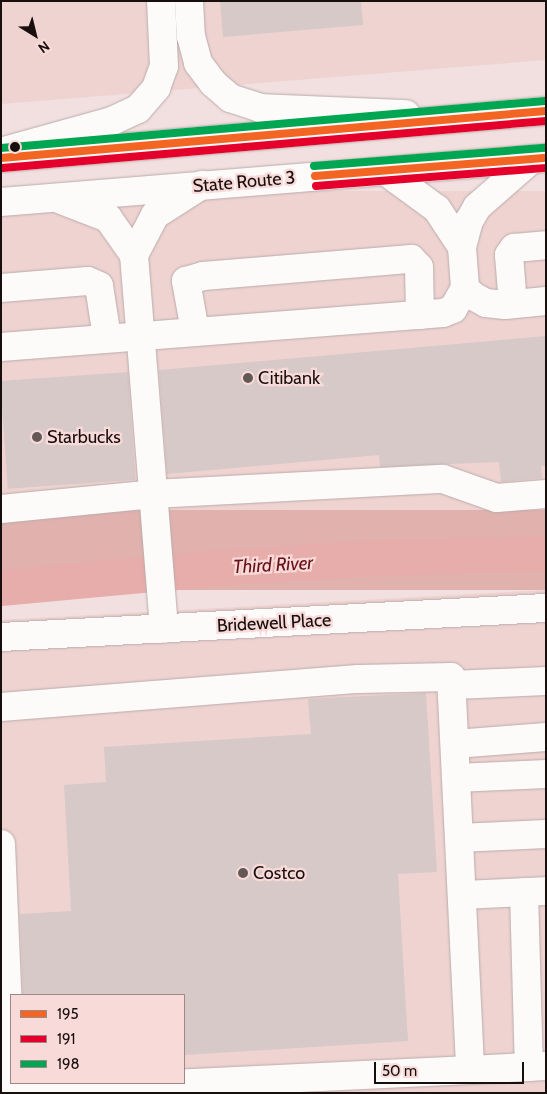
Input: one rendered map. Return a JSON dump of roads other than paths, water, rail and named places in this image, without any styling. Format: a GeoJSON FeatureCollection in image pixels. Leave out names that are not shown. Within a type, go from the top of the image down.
{"type":"FeatureCollection","features":[{"type":"Feature","properties":{"kind":"main road"},"geometry":{"type":"LineString","coordinates":[[1,152],[112,121],[138,108],[156,88],[164,66],[161,1]]}},
{"type":"Feature","properties":{"kind":"main road"},"geometry":{"type":"LineString","coordinates":[[188,1],[191,36],[198,63],[213,83],[230,98],[260,108],[483,117]]}},
{"type":"Feature","properties":{"kind":"main road"},"geometry":{"type":"LineString","coordinates":[[1,158],[546,110]]}},
{"type":"Feature","properties":{"kind":"main road"},"geometry":{"type":"LineString","coordinates":[[1,347],[140,334],[443,313],[453,309],[465,288],[462,247],[469,220],[477,207],[539,158]]}},
{"type":"Feature","properties":{"kind":"main road","name":"State Route 3"},"geometry":{"type":"LineString","coordinates":[[1,202],[539,158]]}},
{"type":"Feature","properties":{"kind":"main road"},"geometry":{"type":"LineString","coordinates":[[385,170],[437,209],[462,247]]}},
{"type":"Feature","properties":{"kind":"main road"},"geometry":{"type":"LineString","coordinates":[[134,255],[155,215],[202,185]]}},
{"type":"Feature","properties":{"kind":"main road"},"geometry":{"type":"LineString","coordinates":[[56,198],[108,218],[134,255],[163,618]]}},
{"type":"Feature","properties":{"kind":"main road"},"geometry":{"type":"LineString","coordinates":[[513,304],[509,254],[514,248],[546,246]]}},
{"type":"Feature","properties":{"kind":"main road"},"geometry":{"type":"LineString","coordinates":[[195,330],[186,281],[203,276],[411,259],[419,267],[420,315]]}},
{"type":"Feature","properties":{"kind":"main road"},"geometry":{"type":"LineString","coordinates":[[1,288],[88,281],[99,286],[107,337]]}},
{"type":"Feature","properties":{"kind":"main road"},"geometry":{"type":"LineString","coordinates":[[465,288],[486,303],[546,302]]}},
{"type":"Feature","properties":{"kind":"main road"},"geometry":{"type":"LineString","coordinates":[[1,509],[153,494],[443,479],[497,498],[546,494]]}},
{"type":"Feature","properties":{"kind":"main road","name":"Bridewell Place"},"geometry":{"type":"LineString","coordinates":[[1,637],[163,618],[546,608]]}},
{"type":"Feature","properties":{"kind":"main road"},"geometry":{"type":"LineString","coordinates":[[1,707],[358,679],[451,677],[470,1070]]}},
{"type":"Feature","properties":{"kind":"main road"},"geometry":{"type":"LineString","coordinates":[[452,685],[546,681]]}},
{"type":"Feature","properties":{"kind":"main road"},"geometry":{"type":"LineString","coordinates":[[454,744],[546,737]]}},
{"type":"Feature","properties":{"kind":"main road"},"geometry":{"type":"LineString","coordinates":[[456,778],[546,774]]}},
{"type":"Feature","properties":{"kind":"main road"},"geometry":{"type":"LineString","coordinates":[[459,838],[546,834]]}},
{"type":"Feature","properties":{"kind":"main road"},"geometry":{"type":"LineString","coordinates":[[1,844],[10,1040]]}},
{"type":"Feature","properties":{"kind":"main road"},"geometry":{"type":"LineString","coordinates":[[185,1083],[538,1067],[535,891],[462,895]]}},
{"type":"Feature","properties":{"kind":"main road"},"geometry":{"type":"LineString","coordinates":[[15,1084],[26,1088],[86,1088],[171,1084]]}},
{"type":"Feature","properties":{"kind":"waterway","name":"Third River"},"geometry":{"type":"LineString","coordinates":[[1,588],[217,568],[377,558],[546,554]]}},
{"type":"Feature","properties":{"kind":"place","name":"Citibank"},"geometry":{"type":"Point","coordinates":[248,378]}},
{"type":"Feature","properties":{"kind":"place","name":"Starbucks"},"geometry":{"type":"Point","coordinates":[37,437]}},
{"type":"Feature","properties":{"kind":"place","name":"Costco"},"geometry":{"type":"Point","coordinates":[243,873]}}]}
